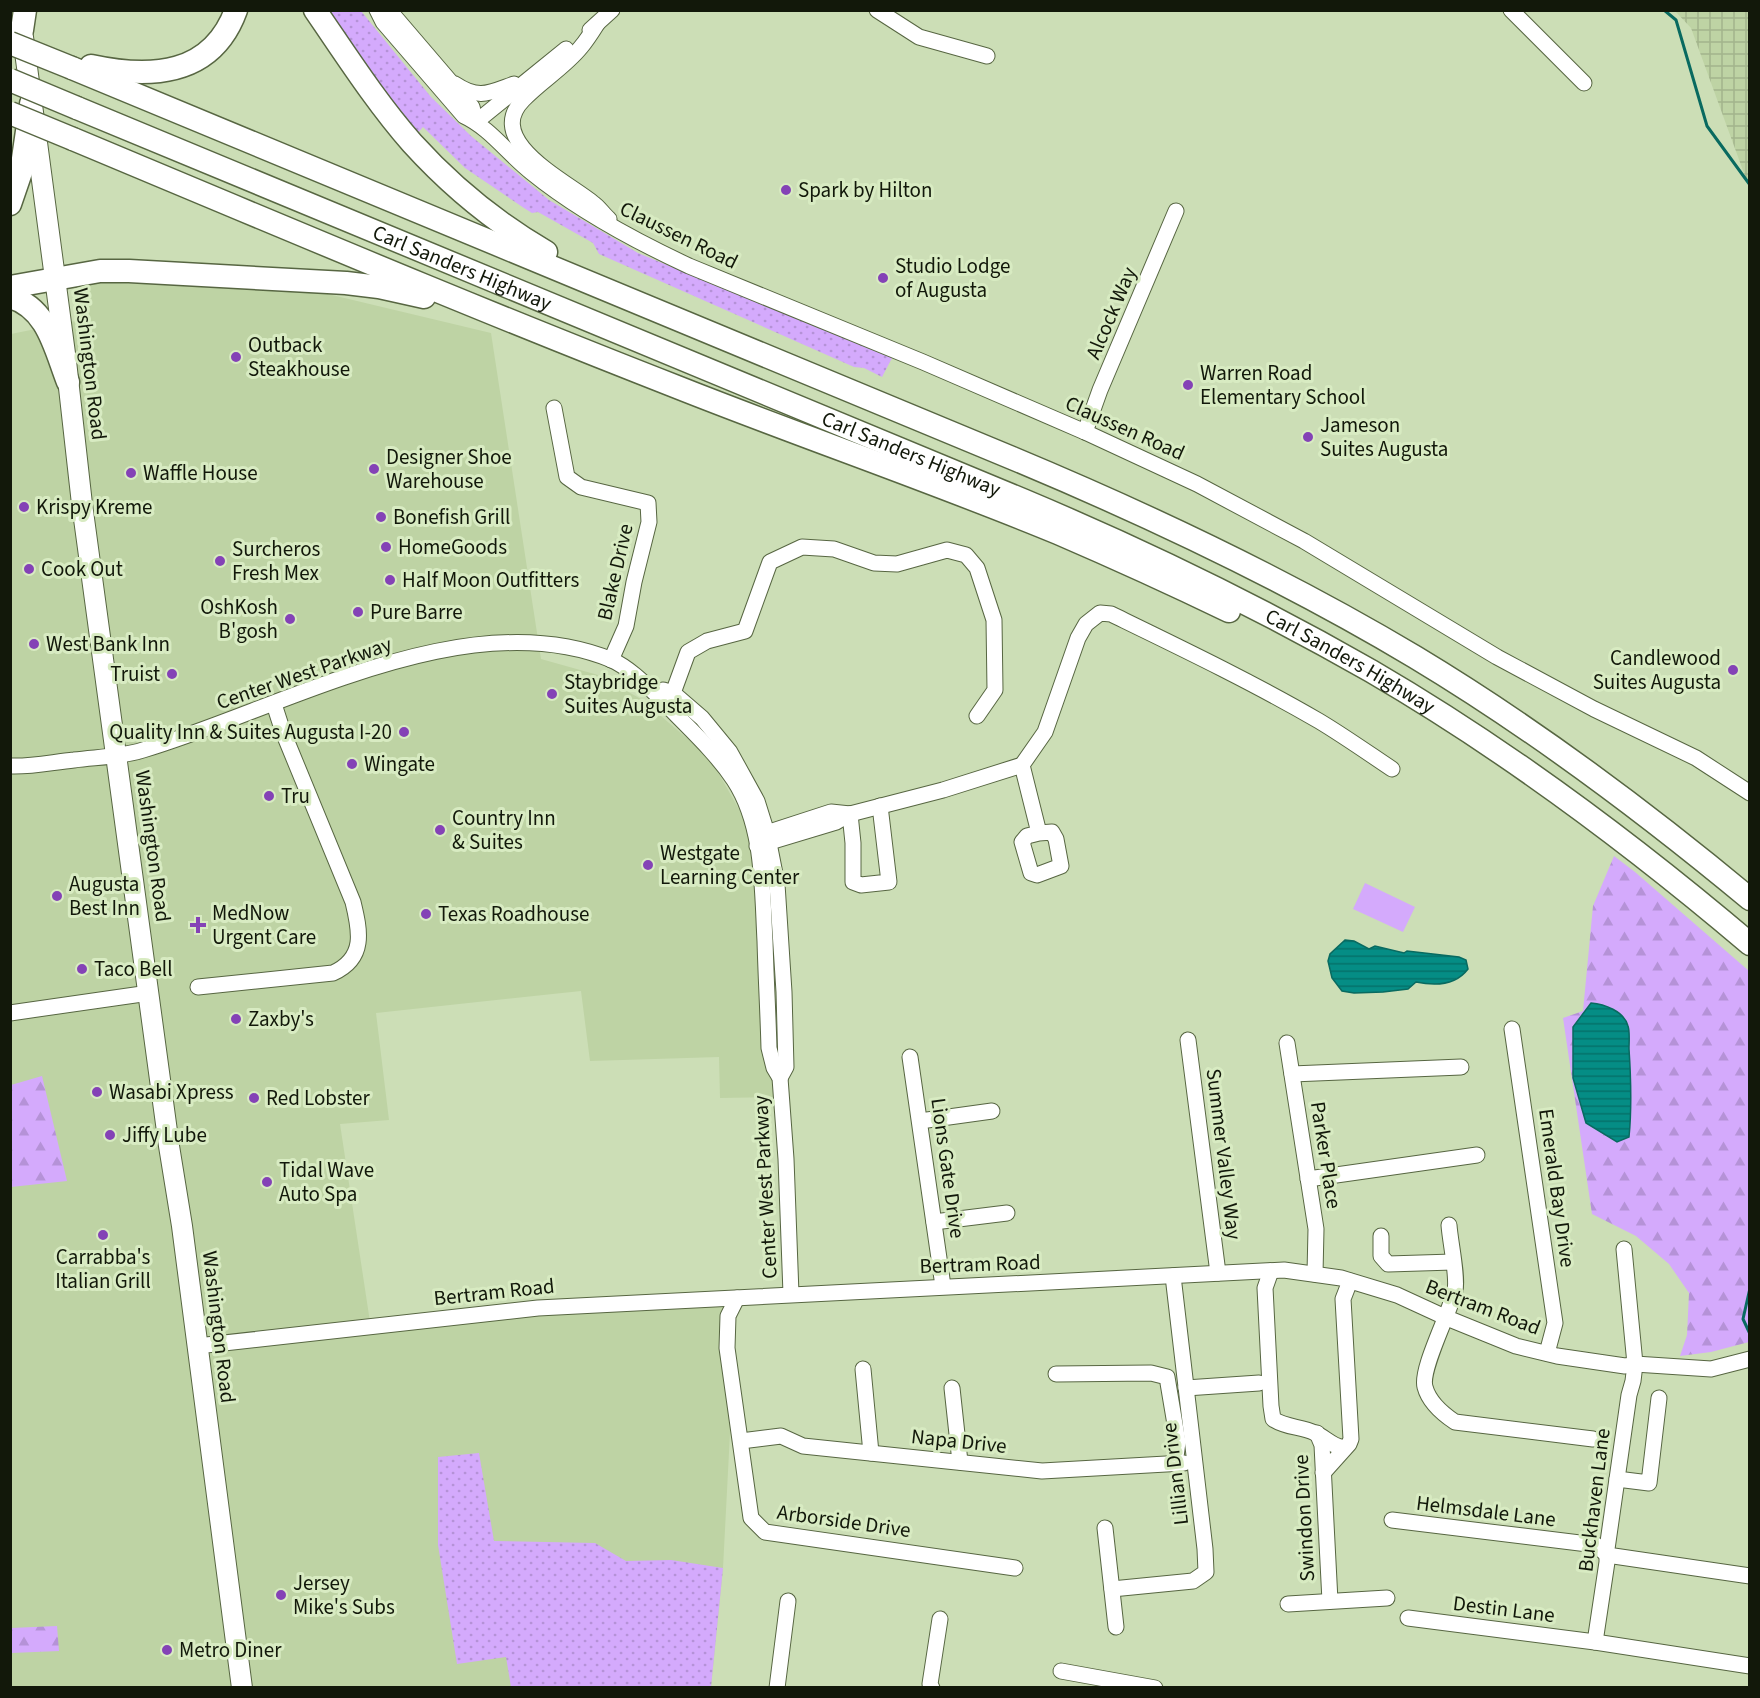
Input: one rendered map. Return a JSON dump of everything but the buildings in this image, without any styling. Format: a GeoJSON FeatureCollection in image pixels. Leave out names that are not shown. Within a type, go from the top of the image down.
{"type":"FeatureCollection","features":[{"type":"Feature","properties":{"kind":"highway"},"geometry":{"type":"LineString","coordinates":[[71,64],[131,73],[159,72],[174,68],[197,60],[215,45],[226,33],[236,10]]}},
{"type":"Feature","properties":{"kind":"highway"},"geometry":{"type":"LineString","coordinates":[[315,10],[412,142],[449,180],[518,236],[642,305]]}},
{"type":"Feature","properties":{"kind":"highway","name":"Carl Sanders Highway"},"geometry":{"type":"LineString","coordinates":[[17,27],[71,64],[642,305],[1115,501],[1196,539],[1298,591],[1416,658],[1537,737],[1652,820],[1749,899]]}},
{"type":"Feature","properties":{"kind":"highway","name":"Carl Sanders Highway"},"geometry":{"type":"LineString","coordinates":[[10,80],[1098,532],[1196,577],[1294,628],[1373,673],[1464,730],[1598,823],[1660,870],[1749,944]]}},
{"type":"Feature","properties":{"kind":"highway"},"geometry":{"type":"LineString","coordinates":[[10,204],[21,172],[31,104]]}},
{"type":"Feature","properties":{"kind":"highway"},"geometry":{"type":"LineString","coordinates":[[10,113],[501,319],[1056,532],[1264,627],[1385,694],[1464,730]]}},
{"type":"Feature","properties":{"kind":"highway"},"geometry":{"type":"LineString","coordinates":[[10,287],[100,271],[346,283],[412,294],[501,319]]}},
{"type":"Feature","properties":{"kind":"highway"},"geometry":{"type":"LineString","coordinates":[[10,297],[26,303],[44,321],[68,382]]}},
{"type":"Feature","properties":{"kind":"main road","name":"Washington Road"},"geometry":{"type":"LineString","coordinates":[[17,27],[31,104],[55,279],[242,1688]]}},
{"type":"Feature","properties":{"kind":"street","name":"Claussen Road"},"geometry":{"type":"LineString","coordinates":[[376,10],[383,22],[464,116],[476,122],[530,172],[603,223],[689,266],[924,362],[1197,484],[1304,541],[1497,657],[1594,709],[1696,758],[1749,793]]}},
{"type":"Feature","properties":{"kind":"street","name":"Claussen Road"},"geometry":{"type":"LineString","coordinates":[[389,10],[472,107],[476,122]]}},
{"type":"Feature","properties":{"kind":"street"},"geometry":{"type":"LineString","coordinates":[[476,122],[612,10]]}},
{"type":"Feature","properties":{"kind":"street"},"geometry":{"type":"LineString","coordinates":[[877,10],[919,37],[987,56]]}},
{"type":"Feature","properties":{"kind":"street"},"geometry":{"type":"LineString","coordinates":[[1511,10],[1584,83]]}},
{"type":"Feature","properties":{"kind":"street"},"geometry":{"type":"LineString","coordinates":[[597,24],[581,48],[522,100],[513,112],[512,127],[519,144],[560,180],[594,203],[618,231]]}},
{"type":"Feature","properties":{"kind":"street"},"geometry":{"type":"LineString","coordinates":[[447,78],[469,92],[492,93],[528,80]]}},
{"type":"Feature","properties":{"kind":"street","name":"Alcock Way"},"geometry":{"type":"LineString","coordinates":[[1085,432],[1100,390],[1176,211]]}},
{"type":"Feature","properties":{"kind":"street","name":"Blake Drive"},"geometry":{"type":"LineString","coordinates":[[554,408],[567,477],[581,487],[648,503],[649,522],[626,626],[611,660]]}},
{"type":"Feature","properties":{"kind":"street"},"geometry":{"type":"LineString","coordinates":[[673,693],[688,652],[707,641],[745,631],[770,562],[802,547],[834,549],[874,563],[897,564],[947,550],[966,555],[977,568],[994,620],[995,690],[977,716]]}},
{"type":"Feature","properties":{"kind":"street"},"geometry":{"type":"LineString","coordinates":[[762,839],[836,822],[850,814],[943,790],[1022,765],[1045,732],[1078,638],[1086,624],[1100,614],[1111,614],[1237,676],[1320,722],[1392,770]]}},
{"type":"Feature","properties":{"kind":"street","name":"Center West Parkway"},"geometry":{"type":"LineString","coordinates":[[10,766],[117,757],[142,751],[388,664],[450,647],[508,642],[564,646],[611,660],[644,682],[722,763],[735,782],[762,839]]}},
{"type":"Feature","properties":{"kind":"street","name":"Center West Parkway"},"geometry":{"type":"LineString","coordinates":[[644,682],[673,693],[702,718],[730,752],[757,801],[762,839],[761,868],[769,1048],[774,1068],[780,1078],[786,1159],[791,1294]]}},
{"type":"Feature","properties":{"kind":"street"},"geometry":{"type":"LineString","coordinates":[[198,987],[333,973],[345,966],[359,943],[360,928],[353,902],[274,705]]}},
{"type":"Feature","properties":{"kind":"street"},"geometry":{"type":"LineString","coordinates":[[1022,765],[1039,833]]}},
{"type":"Feature","properties":{"kind":"street"},"geometry":{"type":"LineString","coordinates":[[850,814],[853,882],[861,885],[889,882],[880,806]]}},
{"type":"Feature","properties":{"kind":"street"},"geometry":{"type":"LineString","coordinates":[[10,1013],[149,993]]}},
{"type":"Feature","properties":{"kind":"street","name":"Emerald Bay Drive"},"geometry":{"type":"LineString","coordinates":[[1512,1029],[1555,1323],[1547,1353]]}},
{"type":"Feature","properties":{"kind":"street","name":"Summer Valley Way"},"geometry":{"type":"LineString","coordinates":[[1188,1040],[1218,1273]]}},
{"type":"Feature","properties":{"kind":"street","name":"Parker Place"},"geometry":{"type":"LineString","coordinates":[[1287,1043],[1316,1229],[1315,1274]]}},
{"type":"Feature","properties":{"kind":"street","name":"Lions Gate Drive"},"geometry":{"type":"LineString","coordinates":[[910,1057],[943,1286]]}},
{"type":"Feature","properties":{"kind":"street"},"geometry":{"type":"LineString","coordinates":[[1292,1074],[1461,1067]]}},
{"type":"Feature","properties":{"kind":"street"},"geometry":{"type":"LineString","coordinates":[[920,1121],[992,1111]]}},
{"type":"Feature","properties":{"kind":"street"},"geometry":{"type":"LineString","coordinates":[[1308,1179],[1477,1155]]}},
{"type":"Feature","properties":{"kind":"street"},"geometry":{"type":"LineString","coordinates":[[934,1222],[1007,1214]]}},
{"type":"Feature","properties":{"kind":"street"},"geometry":{"type":"LineString","coordinates":[[1449,1225],[1456,1287],[1427,1370],[1424,1385],[1429,1396],[1444,1414],[1455,1422],[1593,1439]]}},
{"type":"Feature","properties":{"kind":"street"},"geometry":{"type":"LineString","coordinates":[[1381,1236],[1381,1256],[1388,1264],[1453,1262]]}},
{"type":"Feature","properties":{"kind":"street","name":"Buckhaven Lane"},"geometry":{"type":"LineString","coordinates":[[1594,1642],[1635,1364],[1624,1249]]}},
{"type":"Feature","properties":{"kind":"street","name":"Bertram Road"},"geometry":{"type":"LineString","coordinates":[[197,1346],[538,1308],[1284,1270],[1350,1281],[1397,1294],[1447,1318],[1516,1346],[1547,1353],[1625,1366],[1635,1364],[1711,1369],[1744,1361]]}},
{"type":"Feature","properties":{"kind":"street"},"geometry":{"type":"LineString","coordinates":[[1271,1271],[1265,1288],[1273,1419],[1282,1425],[1317,1433],[1337,1447],[1345,1447]]}},
{"type":"Feature","properties":{"kind":"street","name":"Lillian Drive"},"geometry":{"type":"LineString","coordinates":[[1112,1589],[1193,1581],[1206,1572],[1173,1276]]}},
{"type":"Feature","properties":{"kind":"street"},"geometry":{"type":"LineString","coordinates":[[1323,1473],[1351,1439],[1343,1299],[1350,1281]]}},
{"type":"Feature","properties":{"kind":"street","name":"Arborside Drive"},"geometry":{"type":"LineString","coordinates":[[737,1298],[728,1316],[727,1348],[751,1518],[765,1532],[1015,1568]]}},
{"type":"Feature","properties":{"kind":"street"},"geometry":{"type":"LineString","coordinates":[[862,1369],[871,1453]]}},
{"type":"Feature","properties":{"kind":"street","name":"Napa Drive"},"geometry":{"type":"LineString","coordinates":[[741,1441],[781,1436],[803,1446],[1042,1471],[1180,1463],[1167,1377],[1151,1373],[1056,1374]]}},
{"type":"Feature","properties":{"kind":"street"},"geometry":{"type":"LineString","coordinates":[[1186,1388],[1259,1383]]}},
{"type":"Feature","properties":{"kind":"street"},"geometry":{"type":"LineString","coordinates":[[952,1388],[960,1462]]}},
{"type":"Feature","properties":{"kind":"street"},"geometry":{"type":"LineString","coordinates":[[1617,1479],[1649,1483],[1659,1398]]}},
{"type":"Feature","properties":{"kind":"street","name":"Swindon Drive"},"geometry":{"type":"LineString","coordinates":[[1317,1433],[1322,1445],[1330,1600]]}},
{"type":"Feature","properties":{"kind":"street","name":"Helmsdale Lane"},"geometry":{"type":"LineString","coordinates":[[1392,1520],[1596,1545],[1607,1556],[1749,1576]]}},
{"type":"Feature","properties":{"kind":"street"},"geometry":{"type":"LineString","coordinates":[[1105,1528],[1116,1627]]}},
{"type":"Feature","properties":{"kind":"street"},"geometry":{"type":"LineString","coordinates":[[1287,1604],[1387,1598]]}},
{"type":"Feature","properties":{"kind":"street"},"geometry":{"type":"LineString","coordinates":[[777,1688],[788,1601]]}},
{"type":"Feature","properties":{"kind":"street","name":"Destin Lane"},"geometry":{"type":"LineString","coordinates":[[1408,1618],[1594,1642],[1749,1666]]}},
{"type":"Feature","properties":{"kind":"street"},"geometry":{"type":"LineString","coordinates":[[932,1688],[940,1619]]}},
{"type":"Feature","properties":{"kind":"street"},"geometry":{"type":"LineString","coordinates":[[1061,1671],[1155,1688]]}},
{"type":"Feature","properties":{"kind":"shaded area"},"geometry":{"type":"Polygon","coordinates":[[[1675,11],[1749,11],[1749,187],[1691,28],[1675,11]]]}},
{"type":"Feature","properties":{"kind":"shaded area"},"geometry":{"type":"Polygon","coordinates":[[[87,282],[311,290],[491,333],[541,659],[598,675],[641,699],[710,758],[749,827],[758,875],[775,1097],[720,1098],[719,1057],[590,1061],[581,991],[376,1013],[389,1120],[340,1124],[370,1322],[737,1298],[723,1568],[711,1687],[11,1687],[11,334],[80,320],[78,300],[87,282]]]}},
{"type":"Feature","properties":{"kind":"green space"},"geometry":{"type":"Polygon","coordinates":[[[323,11],[361,11],[431,97],[471,136],[549,200],[638,253],[892,358],[882,377],[864,368],[854,367],[599,254],[593,243],[538,212],[532,213],[524,208],[465,168],[423,127],[416,135],[323,11]]]}},
{"type":"Feature","properties":{"kind":"green space"},"geometry":{"type":"Polygon","coordinates":[[[1614,856],[1749,971],[1749,1342],[1711,1352],[1680,1356],[1687,1335],[1689,1293],[1669,1264],[1636,1236],[1592,1214],[1563,1018],[1583,1011],[1593,906],[1614,856]]]}},
{"type":"Feature","properties":{"kind":"green space"},"geometry":{"type":"Polygon","coordinates":[[[1365,883],[1415,907],[1403,932],[1353,909],[1365,883]]]}},
{"type":"Feature","properties":{"kind":"green space"},"geometry":{"type":"Polygon","coordinates":[[[42,1076],[67,1181],[11,1187],[11,1085],[42,1076]]]}},
{"type":"Feature","properties":{"kind":"green space"},"geometry":{"type":"Polygon","coordinates":[[[479,1453],[494,1541],[595,1543],[626,1561],[671,1560],[723,1568],[711,1687],[511,1687],[506,1657],[457,1664],[438,1545],[438,1457],[479,1453]]]}},
{"type":"Feature","properties":{"kind":"green space"},"geometry":{"type":"Polygon","coordinates":[[[57,1626],[59,1651],[11,1653],[11,1628],[57,1626]]]}},
{"type":"Feature","properties":{"kind":"water"},"geometry":{"type":"Polygon","coordinates":[[[1345,940],[1354,941],[1369,949],[1375,946],[1404,953],[1407,951],[1459,957],[1466,960],[1468,969],[1457,978],[1445,983],[1416,982],[1408,989],[1383,992],[1342,991],[1332,978],[1328,961],[1330,954],[1345,940]]]}},
{"type":"Feature","properties":{"kind":"water"},"geometry":{"type":"Polygon","coordinates":[[[1591,1003],[1618,1012],[1629,1028],[1631,1115],[1629,1137],[1617,1142],[1586,1123],[1573,1078],[1573,1027],[1591,1003]]]}},
{"type":"Feature","properties":{"kind":"waterway"},"geometry":{"type":"LineString","coordinates":[[1664,10],[1676,20],[1707,126],[1750,185]]}},
{"type":"Feature","properties":{"kind":"waterway"},"geometry":{"type":"LineString","coordinates":[[1750,1288],[1743,1319],[1750,1334]]}},
{"type":"Feature","properties":{"kind":"place","name":"Spark by Hilton"},"geometry":{"type":"Point","coordinates":[786,190]}},
{"type":"Feature","properties":{"kind":"place","name":"Studio Lodge of Augusta"},"geometry":{"type":"Point","coordinates":[883,278]}},
{"type":"Feature","properties":{"kind":"place","name":"Outback Steakhouse"},"geometry":{"type":"Point","coordinates":[236,357]}},
{"type":"Feature","properties":{"kind":"place","name":"Warren Road Elementary School"},"geometry":{"type":"Point","coordinates":[1188,385]}},
{"type":"Feature","properties":{"kind":"place","name":"Jameson Suites Augusta"},"geometry":{"type":"Point","coordinates":[1308,437]}},
{"type":"Feature","properties":{"kind":"place","name":"Designer Shoe Warehouse"},"geometry":{"type":"Point","coordinates":[374,469]}},
{"type":"Feature","properties":{"kind":"place","name":"Waffle House"},"geometry":{"type":"Point","coordinates":[131,473]}},
{"type":"Feature","properties":{"kind":"place","name":"Krispy Kreme"},"geometry":{"type":"Point","coordinates":[24,507]}},
{"type":"Feature","properties":{"kind":"place","name":"Bonefish Grill"},"geometry":{"type":"Point","coordinates":[381,517]}},
{"type":"Feature","properties":{"kind":"place","name":"HomeGoods"},"geometry":{"type":"Point","coordinates":[386,547]}},
{"type":"Feature","properties":{"kind":"place","name":"Surcheros Fresh Mex"},"geometry":{"type":"Point","coordinates":[220,561]}},
{"type":"Feature","properties":{"kind":"place","name":"Cook Out"},"geometry":{"type":"Point","coordinates":[29,569]}},
{"type":"Feature","properties":{"kind":"place","name":"Half Moon Outfitters"},"geometry":{"type":"Point","coordinates":[390,580]}},
{"type":"Feature","properties":{"kind":"place","name":"Pure Barre"},"geometry":{"type":"Point","coordinates":[358,612]}},
{"type":"Feature","properties":{"kind":"place","name":"OshKosh B'gosh"},"geometry":{"type":"Point","coordinates":[290,619]}},
{"type":"Feature","properties":{"kind":"place","name":"West Bank Inn"},"geometry":{"type":"Point","coordinates":[34,644]}},
{"type":"Feature","properties":{"kind":"place","name":"Candlewood Suites Augusta"},"geometry":{"type":"Point","coordinates":[1733,670]}},
{"type":"Feature","properties":{"kind":"place","name":"Truist"},"geometry":{"type":"Point","coordinates":[172,674]}},
{"type":"Feature","properties":{"kind":"place","name":"Staybridge Suites Augusta"},"geometry":{"type":"Point","coordinates":[552,694]}},
{"type":"Feature","properties":{"kind":"place","name":"Quality Inn & Suites Augusta I-20"},"geometry":{"type":"Point","coordinates":[404,732]}},
{"type":"Feature","properties":{"kind":"place","name":"Wingate"},"geometry":{"type":"Point","coordinates":[352,764]}},
{"type":"Feature","properties":{"kind":"place","name":"Tru"},"geometry":{"type":"Point","coordinates":[269,796]}},
{"type":"Feature","properties":{"kind":"place","name":"Country Inn & Suites"},"geometry":{"type":"Point","coordinates":[440,830]}},
{"type":"Feature","properties":{"kind":"place","name":"Westgate Learning Center"},"geometry":{"type":"Point","coordinates":[648,865]}},
{"type":"Feature","properties":{"kind":"place","name":"Augusta Best Inn"},"geometry":{"type":"Point","coordinates":[57,896]}},
{"type":"Feature","properties":{"kind":"place","name":"Texas Roadhouse"},"geometry":{"type":"Point","coordinates":[426,914]}},
{"type":"Feature","properties":{"kind":"place","name":"MedNow Urgent Care"},"geometry":{"type":"Point","coordinates":[198,925]}},
{"type":"Feature","properties":{"kind":"place","name":"Taco Bell"},"geometry":{"type":"Point","coordinates":[82,969]}},
{"type":"Feature","properties":{"kind":"place","name":"Zaxby's"},"geometry":{"type":"Point","coordinates":[236,1019]}},
{"type":"Feature","properties":{"kind":"place","name":"Wasabi Xpress"},"geometry":{"type":"Point","coordinates":[97,1092]}},
{"type":"Feature","properties":{"kind":"place","name":"Red Lobster"},"geometry":{"type":"Point","coordinates":[254,1098]}},
{"type":"Feature","properties":{"kind":"place","name":"Jiffy Lube"},"geometry":{"type":"Point","coordinates":[110,1135]}},
{"type":"Feature","properties":{"kind":"place","name":"Tidal Wave Auto Spa"},"geometry":{"type":"Point","coordinates":[267,1182]}},
{"type":"Feature","properties":{"kind":"place","name":"Carrabba's Italian Grill"},"geometry":{"type":"Point","coordinates":[103,1235]}},
{"type":"Feature","properties":{"kind":"place","name":"Jersey Mike's Subs"},"geometry":{"type":"Point","coordinates":[281,1595]}},
{"type":"Feature","properties":{"kind":"place","name":"Metro Diner"},"geometry":{"type":"Point","coordinates":[167,1650]}}]}
